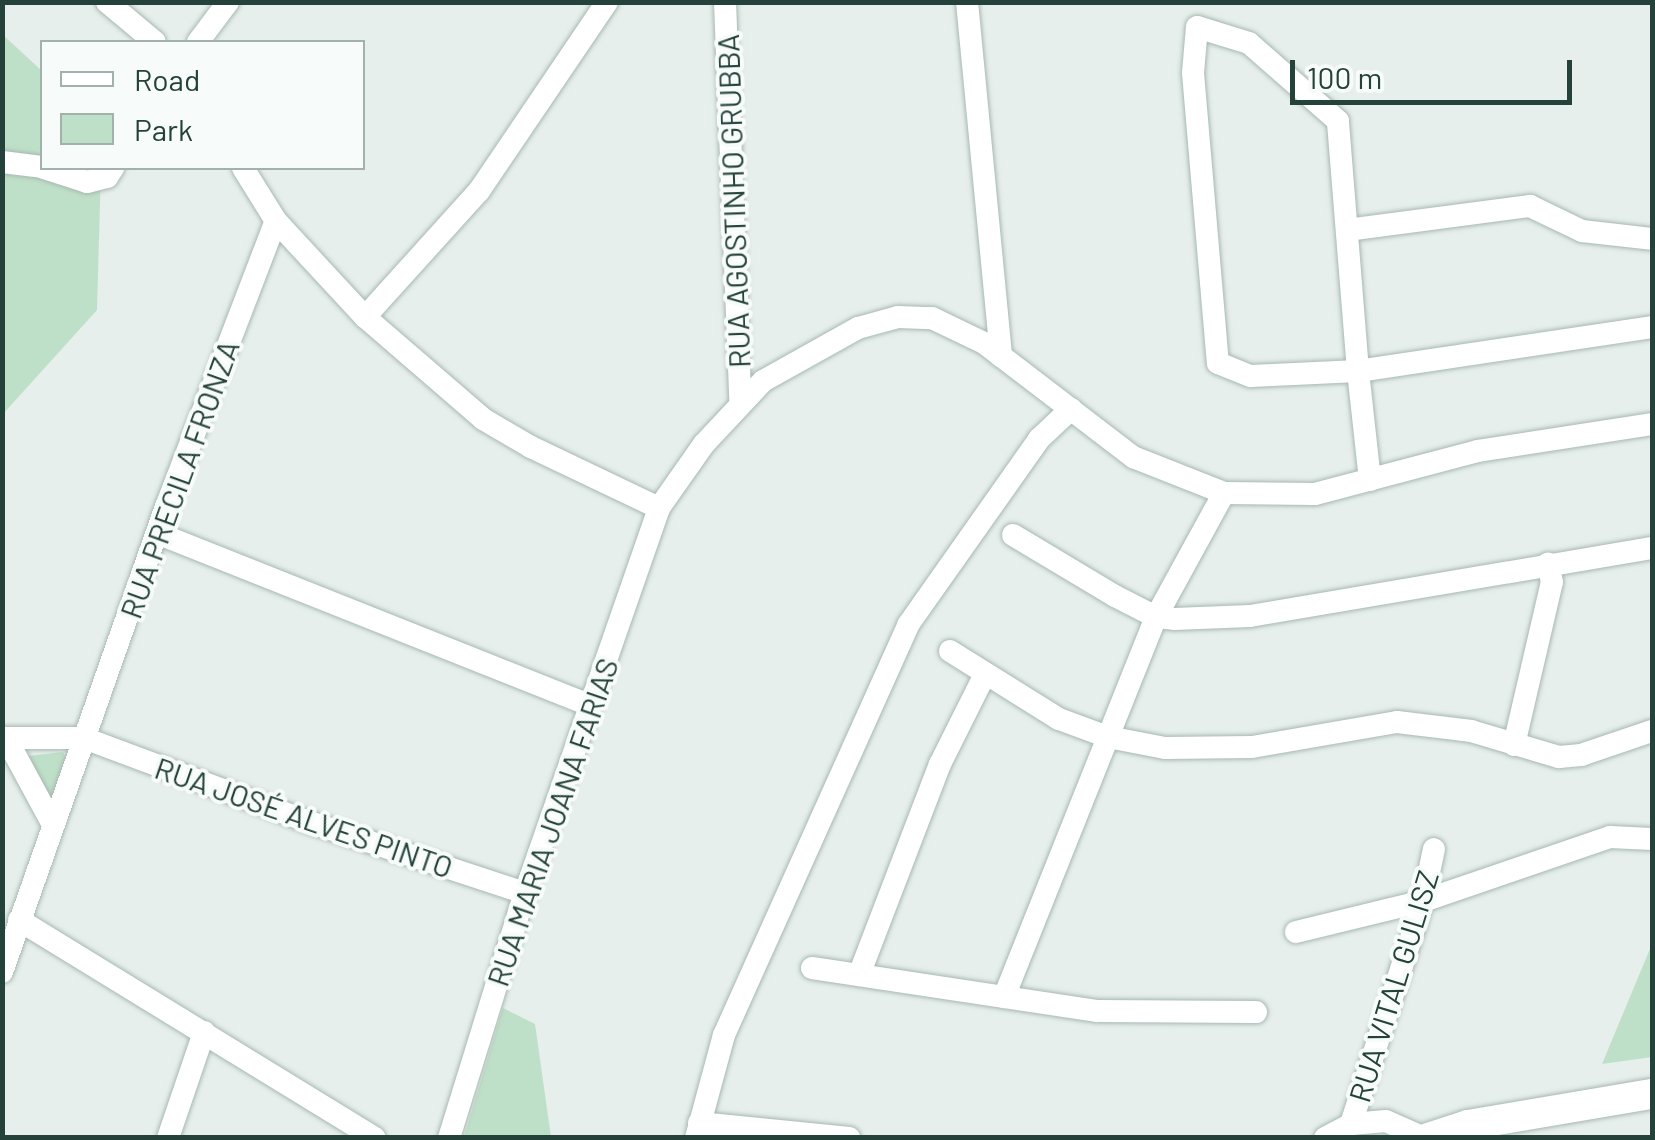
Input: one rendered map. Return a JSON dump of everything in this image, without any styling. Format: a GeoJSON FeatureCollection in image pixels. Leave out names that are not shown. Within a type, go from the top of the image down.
{"type":"FeatureCollection","features":[{"type":"Feature","properties":{"kind":"main road"},"geometry":{"type":"LineString","coordinates":[[1426,1138],[1652,1094]]}},
{"type":"Feature","properties":{"kind":"street"},"geometry":{"type":"LineString","coordinates":[[107,2],[153,40]]}},
{"type":"Feature","properties":{"kind":"street"},"geometry":{"type":"LineString","coordinates":[[200,40],[228,2]]}},
{"type":"Feature","properties":{"kind":"street","name":"RUA AGOSTINHO GRUBBA"},"geometry":{"type":"LineString","coordinates":[[725,2],[740,400]]}},
{"type":"Feature","properties":{"kind":"street"},"geometry":{"type":"LineString","coordinates":[[967,2],[1000,356]]}},
{"type":"Feature","properties":{"kind":"street"},"geometry":{"type":"LineString","coordinates":[[365,317],[479,191],[601,5]]}},
{"type":"Feature","properties":{"kind":"street"},"geometry":{"type":"LineString","coordinates":[[1370,480],[1358,372],[1338,121],[1249,43],[1197,27],[1193,73],[1218,363],[1251,376],[1358,372],[1652,328]]}},
{"type":"Feature","properties":{"kind":"street"},"geometry":{"type":"LineString","coordinates":[[2,162],[40,167]]}},
{"type":"Feature","properties":{"kind":"street"},"geometry":{"type":"LineString","coordinates":[[52,170],[87,182],[107,177],[112,170]]}},
{"type":"Feature","properties":{"kind":"street"},"geometry":{"type":"LineString","coordinates":[[244,170],[276,221],[365,317],[483,419],[531,447],[659,508]]}},
{"type":"Feature","properties":{"kind":"street"},"geometry":{"type":"LineString","coordinates":[[1346,230],[1530,206],[1582,232],[1652,238]]}},
{"type":"Feature","properties":{"kind":"street","name":"RUA PRECILA FRONZA"},"geometry":{"type":"LineString","coordinates":[[2,972],[157,532],[276,221]]}},
{"type":"Feature","properties":{"kind":"street","name":"RUA MARIA JOANA FARIAS"},"geometry":{"type":"LineString","coordinates":[[450,1138],[525,893],[659,508],[740,400],[762,381],[858,328],[898,317],[932,318],[1000,356],[1133,456],[1224,494]]}},
{"type":"Feature","properties":{"kind":"street"},"geometry":{"type":"LineString","coordinates":[[849,1138],[698,1130],[724,1034],[908,625],[1039,439],[1071,409]]}},
{"type":"Feature","properties":{"kind":"street"},"geometry":{"type":"LineString","coordinates":[[1004,997],[1156,617],[1224,494],[1315,494],[1478,451],[1652,424]]}},
{"type":"Feature","properties":{"kind":"street"},"geometry":{"type":"LineString","coordinates":[[157,532],[590,705]]}},
{"type":"Feature","properties":{"kind":"street"},"geometry":{"type":"LineString","coordinates":[[1013,535],[1156,617],[1250,616],[1652,548]]}},
{"type":"Feature","properties":{"kind":"street"},"geometry":{"type":"LineString","coordinates":[[1514,745],[1552,582],[1548,563]]}},
{"type":"Feature","properties":{"kind":"street"},"geometry":{"type":"LineString","coordinates":[[950,651],[1036,707],[1108,737],[1165,748],[1223,750],[1397,722],[1448,726],[1559,757],[1581,756],[1652,731]]}},
{"type":"Feature","properties":{"kind":"street"},"geometry":{"type":"LineString","coordinates":[[859,975],[940,764],[985,674]]}},
{"type":"Feature","properties":{"kind":"street"},"geometry":{"type":"LineString","coordinates":[[53,825],[4,738],[84,738]]}},
{"type":"Feature","properties":{"kind":"street","name":"RUA JOSÉ ALVES PINTO"},"geometry":{"type":"LineString","coordinates":[[84,738],[309,822],[525,893]]}},
{"type":"Feature","properties":{"kind":"street"},"geometry":{"type":"LineString","coordinates":[[1296,932],[1423,901],[1610,838],[1652,839]]}},
{"type":"Feature","properties":{"kind":"street","name":"RUA VITAL GULISZ"},"geometry":{"type":"LineString","coordinates":[[1351,1124],[1423,901],[1434,849]]}},
{"type":"Feature","properties":{"kind":"street"},"geometry":{"type":"LineString","coordinates":[[20,920],[375,1138]]}},
{"type":"Feature","properties":{"kind":"street"},"geometry":{"type":"LineString","coordinates":[[812,968],[1098,1011],[1256,1012]]}},
{"type":"Feature","properties":{"kind":"street"},"geometry":{"type":"LineString","coordinates":[[168,1138],[204,1032]]}},
{"type":"Feature","properties":{"kind":"street"},"geometry":{"type":"LineString","coordinates":[[1325,1138],[1351,1124],[1386,1120],[1426,1138]]}},
{"type":"Feature","properties":{"kind":"green space"},"geometry":{"type":"Polygon","coordinates":[[[2,34],[40,69],[40,170],[101,170],[97,310],[3,414],[2,34]]]}},
{"type":"Feature","properties":{"kind":"green space"},"geometry":{"type":"Polygon","coordinates":[[[63,752],[67,760],[51,809],[19,757],[63,752]]]}},
{"type":"Feature","properties":{"kind":"green space"},"geometry":{"type":"Polygon","coordinates":[[[1652,944],[1652,1057],[1602,1064],[1652,944]]]}},
{"type":"Feature","properties":{"kind":"green space"},"geometry":{"type":"Polygon","coordinates":[[[503,1008],[535,1024],[551,1137],[464,1137],[503,1008]]]}}]}
